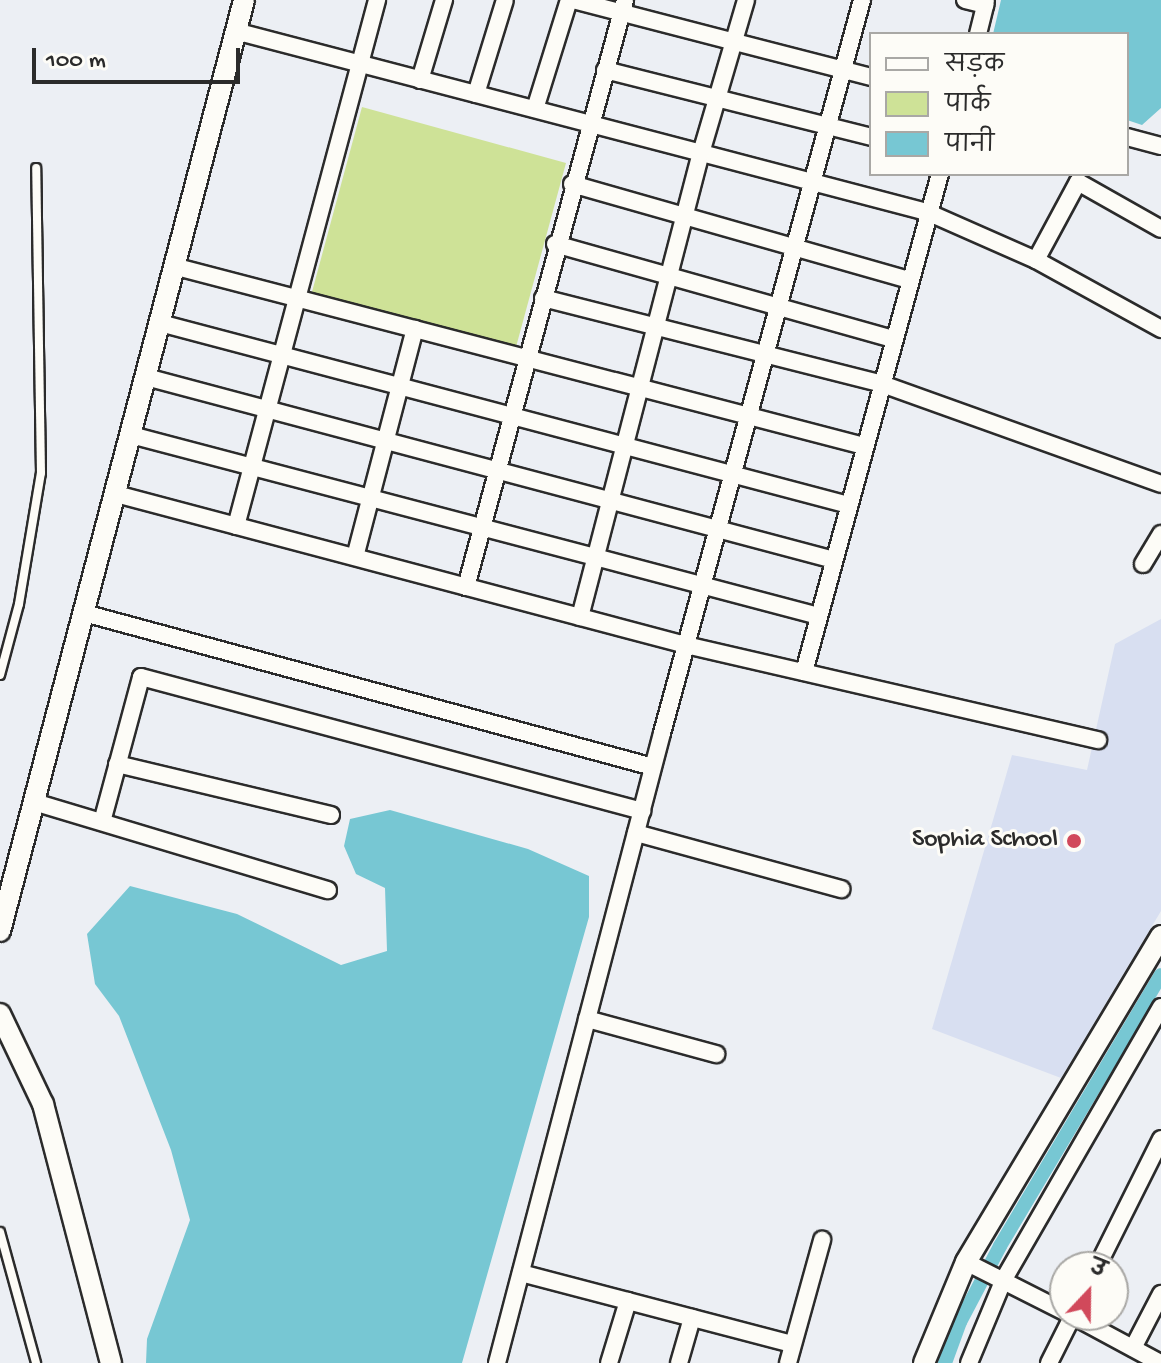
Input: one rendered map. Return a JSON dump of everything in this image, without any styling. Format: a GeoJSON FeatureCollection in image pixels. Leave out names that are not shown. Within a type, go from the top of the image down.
{"type":"FeatureCollection","features":[{"type":"Feature","properties":{"kind":"street"},"geometry":{"type":"LineString","coordinates":[[0,931],[244,0]]}},
{"type":"Feature","properties":{"kind":"street"},"geometry":{"type":"LineString","coordinates":[[236,526],[377,0]]}},
{"type":"Feature","properties":{"kind":"street"},"geometry":{"type":"LineString","coordinates":[[420,80],[444,0]]}},
{"type":"Feature","properties":{"kind":"street"},"geometry":{"type":"LineString","coordinates":[[476,94],[505,0]]}},
{"type":"Feature","properties":{"kind":"street"},"geometry":{"type":"LineString","coordinates":[[535,109],[571,0],[623,6],[734,43],[869,77]]}},
{"type":"Feature","properties":{"kind":"street"},"geometry":{"type":"LineString","coordinates":[[580,617],[701,153],[746,0]]}},
{"type":"Feature","properties":{"kind":"street"},"geometry":{"type":"LineString","coordinates":[[497,1363],[653,767],[862,0]]}},
{"type":"Feature","properties":{"kind":"street"},"geometry":{"type":"LineString","coordinates":[[965,0],[985,2],[978,32]]}},
{"type":"Feature","properties":{"kind":"street"},"geometry":{"type":"LineString","coordinates":[[466,587],[555,244],[623,6]]}},
{"type":"Feature","properties":{"kind":"street"},"geometry":{"type":"LineString","coordinates":[[235,31],[927,212],[1036,260],[1159,325]]}},
{"type":"Feature","properties":{"kind":"street"},"geometry":{"type":"LineString","coordinates":[[605,70],[869,136]]}},
{"type":"Feature","properties":{"kind":"street"},"geometry":{"type":"LineString","coordinates":[[1129,138],[1161,146]]}},
{"type":"Feature","properties":{"kind":"street"},"geometry":{"type":"LineString","coordinates":[[804,672],[927,212],[939,176]]}},
{"type":"Feature","properties":{"kind":"street"},"geometry":{"type":"LineString","coordinates":[[1036,260],[1078,182],[1161,229]]}},
{"type":"Feature","properties":{"kind":"street"},"geometry":{"type":"LineString","coordinates":[[572,184],[909,280]]}},
{"type":"Feature","properties":{"kind":"street"},"geometry":{"type":"LineString","coordinates":[[555,244],[893,339]]}},
{"type":"Feature","properties":{"kind":"street"},"geometry":{"type":"LineString","coordinates":[[173,266],[864,446]]}},
{"type":"Feature","properties":{"kind":"street"},"geometry":{"type":"LineString","coordinates":[[543,298],[882,384],[1161,484]]}},
{"type":"Feature","properties":{"kind":"street"},"geometry":{"type":"LineString","coordinates":[[160,323],[849,505]]}},
{"type":"Feature","properties":{"kind":"street"},"geometry":{"type":"LineString","coordinates":[[355,557],[415,329]]}},
{"type":"Feature","properties":{"kind":"street"},"geometry":{"type":"LineString","coordinates":[[146,377],[834,560]]}},
{"type":"Feature","properties":{"kind":"street"},"geometry":{"type":"LineString","coordinates":[[131,435],[819,616]]}},
{"type":"Feature","properties":{"kind":"street"},"geometry":{"type":"LineString","coordinates":[[116,494],[686,645],[1098,740]]}},
{"type":"Feature","properties":{"kind":"street"},"geometry":{"type":"LineString","coordinates":[[1143,564],[1161,534]]}},
{"type":"Feature","properties":{"kind":"street"},"geometry":{"type":"LineString","coordinates":[[84,613],[653,767]]}},
{"type":"Feature","properties":{"kind":"street"},"geometry":{"type":"LineString","coordinates":[[102,822],[141,677],[642,811]]}},
{"type":"Feature","properties":{"kind":"street"},"geometry":{"type":"LineString","coordinates":[[117,764],[331,815]]}},
{"type":"Feature","properties":{"kind":"street"},"geometry":{"type":"LineString","coordinates":[[34,802],[328,890]]}},
{"type":"Feature","properties":{"kind":"street"},"geometry":{"type":"LineString","coordinates":[[636,833],[841,889]]}},
{"type":"Feature","properties":{"kind":"street"},"geometry":{"type":"LineString","coordinates":[[924,1363],[970,1264],[1161,936]]}},
{"type":"Feature","properties":{"kind":"street"},"geometry":{"type":"LineString","coordinates":[[969,1363],[1000,1276],[1161,1007]]}},
{"type":"Feature","properties":{"kind":"street"},"geometry":{"type":"LineString","coordinates":[[587,1019],[716,1054]]}},
{"type":"Feature","properties":{"kind":"street"},"geometry":{"type":"LineString","coordinates":[[2,1026],[43,1104],[111,1363]]}},
{"type":"Feature","properties":{"kind":"street"},"geometry":{"type":"LineString","coordinates":[[1105,1251],[1161,1139]]}},
{"type":"Feature","properties":{"kind":"street"},"geometry":{"type":"LineString","coordinates":[[788,1363],[822,1240]]}},
{"type":"Feature","properties":{"kind":"street"},"geometry":{"type":"LineString","coordinates":[[970,1264],[1000,1276],[1049,1303]]}},
{"type":"Feature","properties":{"kind":"street"},"geometry":{"type":"LineString","coordinates":[[521,1273],[792,1344]]}},
{"type":"Feature","properties":{"kind":"street"},"geometry":{"type":"LineString","coordinates":[[1139,1355],[1161,1294]]}},
{"type":"Feature","properties":{"kind":"street"},"geometry":{"type":"LineString","coordinates":[[609,1363],[628,1301]]}},
{"type":"Feature","properties":{"kind":"street"},"geometry":{"type":"LineString","coordinates":[[679,1363],[692,1318]]}},
{"type":"Feature","properties":{"kind":"street"},"geometry":{"type":"LineString","coordinates":[[1049,1363],[1064,1331]]}},
{"type":"Feature","properties":{"kind":"street"},"geometry":{"type":"LineString","coordinates":[[1099,1331],[1139,1355],[1160,1363]]}},
{"type":"Feature","properties":{"kind":"lane"},"geometry":{"type":"LineString","coordinates":[[0,675],[19,604],[41,473],[36,168]]}},
{"type":"Feature","properties":{"kind":"lane"},"geometry":{"type":"LineString","coordinates":[[0,1232],[36,1363]]}},
{"type":"Feature","properties":{"kind":"shaded area","name":"Sophia School"},"geometry":{"type":"Polygon","coordinates":[[[1161,619],[1161,911],[1061,1078],[932,1029],[1012,755],[1087,770],[1115,644],[1161,619]]]}},
{"type":"Feature","properties":{"kind":"green space"},"geometry":{"type":"Polygon","coordinates":[[[362,107],[566,163],[513,358],[309,303],[362,107]]]}},
{"type":"Feature","properties":{"kind":"water"},"geometry":{"type":"Polygon","coordinates":[[[1001,0],[1161,0],[1161,108],[1142,125],[1129,121],[1129,32],[993,32],[1001,0]]]}},
{"type":"Feature","properties":{"kind":"water"},"geometry":{"type":"Polygon","coordinates":[[[390,810],[528,849],[589,876],[589,917],[462,1363],[146,1363],[147,1339],[190,1220],[171,1150],[119,1016],[95,984],[87,934],[130,886],[237,914],[341,965],[387,951],[385,888],[356,874],[344,846],[350,819],[390,810]]]}},
{"type":"Feature","properties":{"kind":"waterway"},"geometry":{"type":"LineString","coordinates":[[945,1363],[960,1322],[1000,1246],[1161,975]]}},
{"type":"Feature","properties":{"kind":"place","name":"Sophia School"},"geometry":{"type":"Point","coordinates":[1074,841]}}]}
